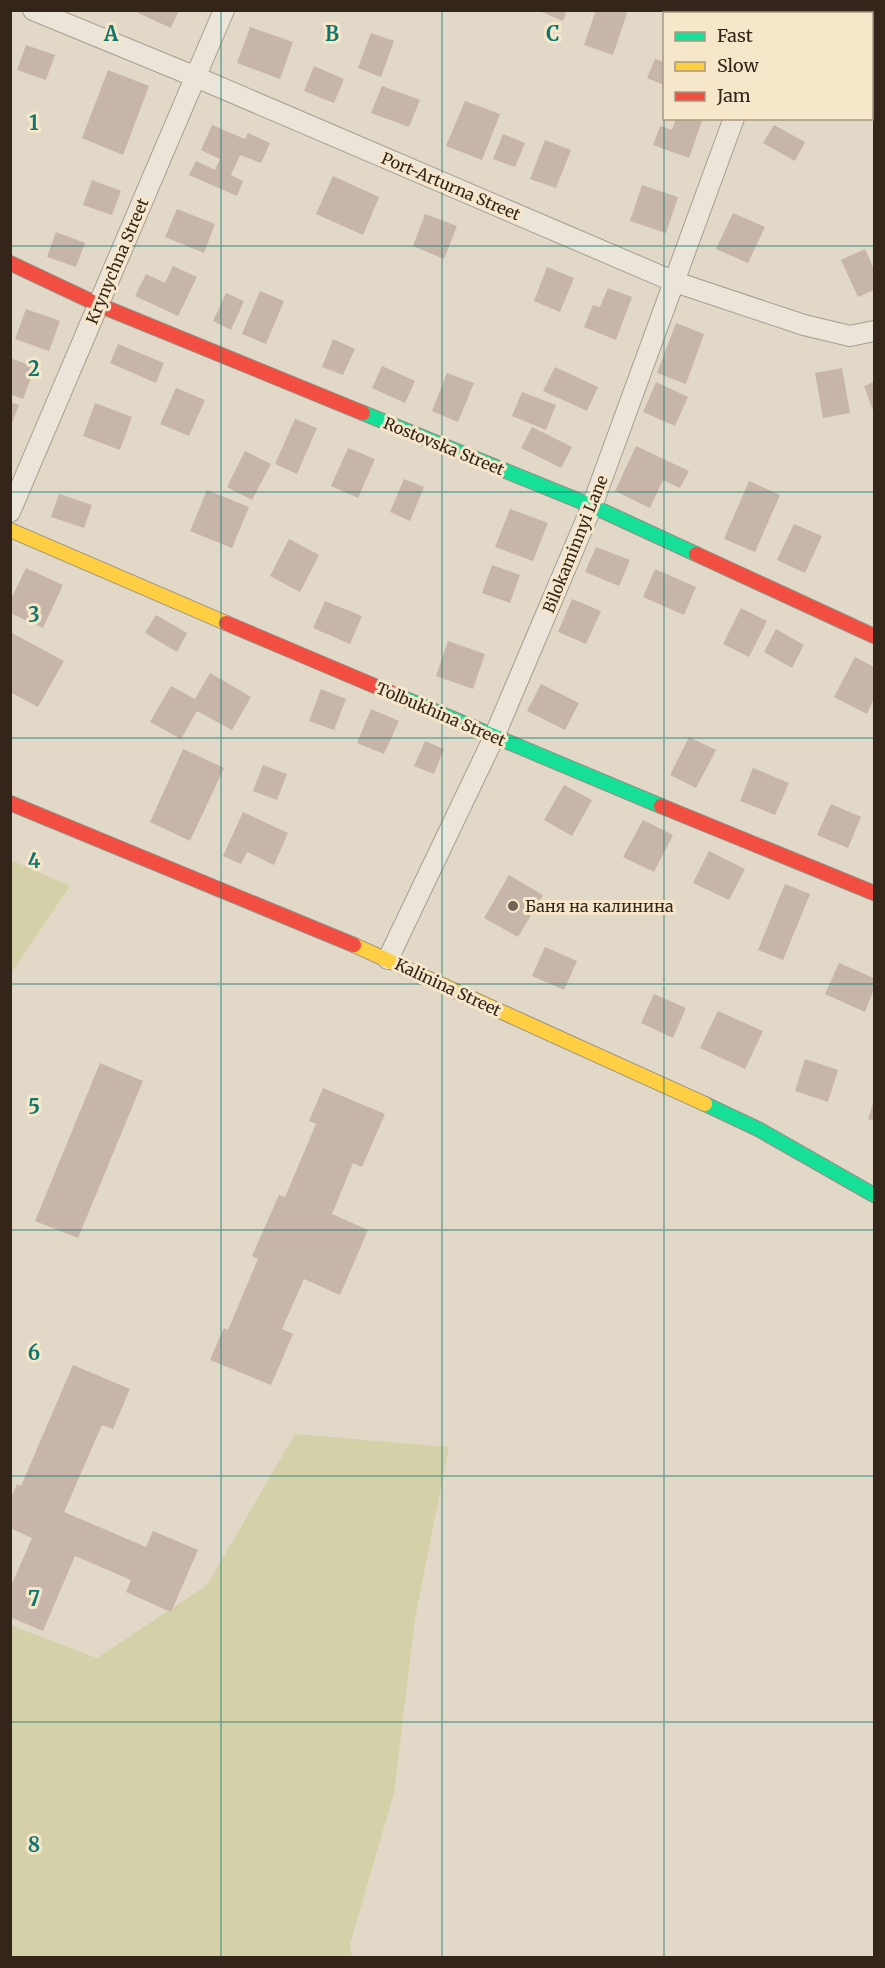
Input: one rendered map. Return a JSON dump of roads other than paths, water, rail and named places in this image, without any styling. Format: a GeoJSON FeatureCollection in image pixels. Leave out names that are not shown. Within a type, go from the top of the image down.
{"type":"FeatureCollection","features":[{"type":"Feature","properties":{"kind":"street","name":"Port-Arturna Street"},"geometry":{"type":"LineString","coordinates":[[33,10],[196,77],[675,282],[804,325],[850,336],[874,330]]}},
{"type":"Feature","properties":{"kind":"street","name":"Krynychna Street"},"geometry":{"type":"LineString","coordinates":[[10,512],[224,10]]}},
{"type":"Feature","properties":{"kind":"street","name":"Bilokaminnyi Lane"},"geometry":{"type":"LineString","coordinates":[[388,959],[495,737],[592,506],[733,120]]}},
{"type":"Feature","properties":{"kind":"street","name":"Rostovska Street"},"geometry":{"type":"LineString","coordinates":[[10,263],[99,305],[592,506],[874,636]]}},
{"type":"Feature","properties":{"kind":"street","name":"Tolbukhina Street"},"geometry":{"type":"LineString","coordinates":[[10,530],[495,737],[874,893]]}},
{"type":"Feature","properties":{"kind":"street","name":"Kalinina Street"},"geometry":{"type":"LineString","coordinates":[[10,803],[388,959],[758,1129],[874,1195]]}},
{"type":"Feature","properties":{"kind":"place","name":"Баня на калинина"},"geometry":{"type":"Point","coordinates":[513,906]}}]}
